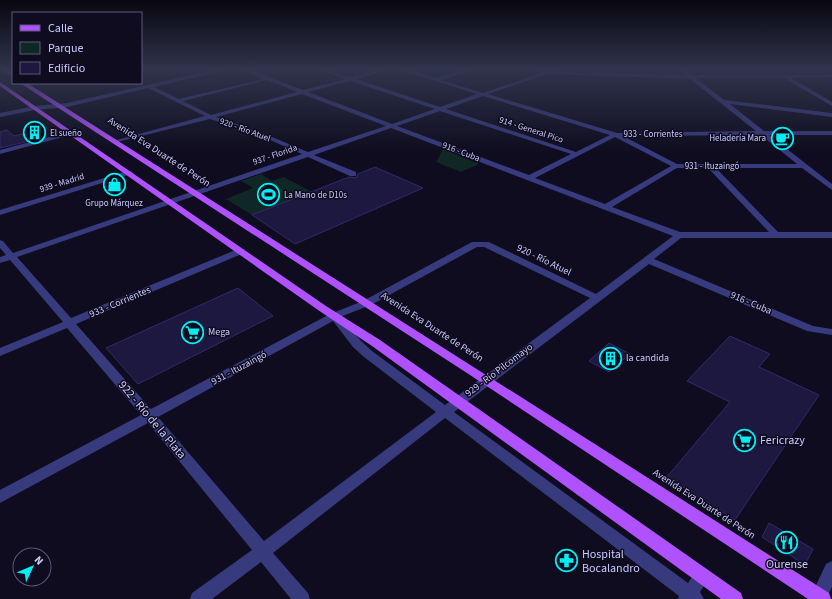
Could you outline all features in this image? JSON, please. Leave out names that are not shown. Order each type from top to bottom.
[{"type":"main road","points":[[17,97],[130,173],[334,316],[376,343],[735,599]]},
{"type":"main road","name":"Avenida Eva Duarte de Perón","points":[[45,97],[364,304],[400,331],[423,339],[821,598]]},
{"type":"street","points":[[0,115],[35,108],[59,106],[102,97]]},
{"type":"street","name":"920 - Río Atuel","points":[[170,97],[210,117],[259,134],[353,174]]},
{"type":"street","points":[[178,101],[194,97]]},
{"type":"street","points":[[115,142],[285,97]]},
{"type":"street","name":"916 - Cuba","points":[[316,97],[679,235]]},
{"type":"street","name":"914 - General Pico","points":[[403,97],[576,154]]},
{"type":"street","name":"937 - Florida","points":[[6,258],[478,97]]},
{"type":"street","points":[[491,97],[620,134],[676,166]]},
{"type":"street","points":[[716,97],[830,185]]},
{"type":"street","points":[[829,100],[832,104]]},
{"type":"street","points":[[723,102],[832,115]]},
{"type":"street","points":[[0,152],[72,133]]},
{"type":"street","name":"933 - Corrientes","points":[[529,178],[620,134],[832,133]]},
{"type":"street","name":"931 - Ituzaingó","points":[[606,207],[676,166],[805,166]]},
{"type":"street","points":[[710,166],[776,235]]},
{"type":"street","name":"939 - Madrid","points":[[0,212],[130,173]]},
{"type":"street","points":[[679,235],[832,235]]},
{"type":"street","name":"929 - Río Pilcomayo","points":[[198,599],[458,401],[648,260],[679,235]]},
{"type":"street","name":"922 - Río de la Plata","points":[[0,243],[6,258],[69,324],[150,416],[302,599]]},
{"type":"street","name":"920 - Río Atuel","points":[[480,243],[486,244],[597,298]]},
{"type":"street","name":"931 - Ituzaingó","points":[[0,497],[334,316],[364,304],[471,245],[480,243]]},
{"type":"street","name":"933 - Corrientes","points":[[0,352],[241,251]]},
{"type":"street","name":"916 - Cuba","points":[[648,260],[811,329],[832,332]]},
{"type":"street","points":[[334,316],[357,344],[368,354],[691,597],[702,576]]},
{"type":"street","points":[[821,598],[832,569]]},
{"type":"green space","points":[[443,149],[479,164],[461,172],[436,162]]},
{"type":"green space","name":"La Mano de D10s","points":[[261,174],[272,181],[284,177],[312,192],[252,215],[226,199],[253,188],[241,181]]},
{"type":"building","name":"El sueño","points":[[7,130],[14,136],[22,134],[29,141],[0,148],[0,132]]},
{"type":"building","points":[[375,167],[423,188],[295,244],[252,215],[349,177],[356,178],[358,174]]},
{"type":"building","name":"Mega","points":[[238,288],[273,316],[138,384],[106,348]]},
{"type":"building","name":"Fericrazy","points":[[730,336],[770,354],[759,367],[819,395],[735,520],[667,477],[730,402],[687,381]]},
{"type":"building","name":"la candida","points":[[609,343],[630,354],[609,372],[589,361]]},
{"type":"building","name":"Ourense","points":[[769,523],[813,549],[805,565],[762,537]]},
{"type":"place","name":"El sueño","points":[[34,133]]},
{"type":"place","name":"Heladería Mara","points":[[782,138]]},
{"type":"place","name":"Grupo Márquez","points":[[114,184]]},
{"type":"place","name":"La Mano de D10s","points":[[269,195]]},
{"type":"place","name":"Mega","points":[[192,332]]},
{"type":"place","name":"la candida","points":[[610,358]]},
{"type":"place","name":"Fericrazy","points":[[744,440]]},
{"type":"place","name":"Ourense","points":[[787,543]]},
{"type":"place","name":"Hospital Bocalandro","points":[[567,561]]}]
